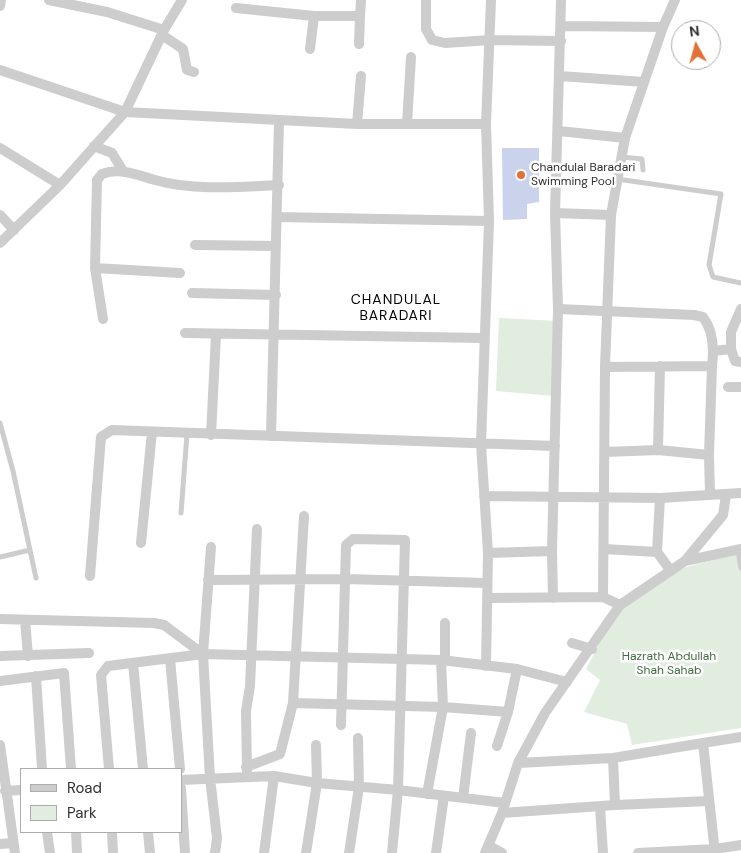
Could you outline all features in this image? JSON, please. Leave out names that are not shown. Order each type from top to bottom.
[{"type":"street","points":[[0,6],[1,0]]},
{"type":"street","points":[[49,0],[106,12],[163,32],[184,49],[187,70],[194,72]]},
{"type":"street","points":[[0,244],[60,185],[125,112],[163,32],[182,0]]},
{"type":"street","points":[[359,44],[361,0]]},
{"type":"street","points":[[426,0],[426,30],[432,40],[445,42],[490,40],[561,41]]},
{"type":"street","points":[[486,666],[488,553],[481,444],[489,222],[486,124],[491,0]]},
{"type":"street","points":[[553,598],[552,551],[558,309],[555,213],[559,131],[561,0]]},
{"type":"street","points":[[603,597],[605,367],[609,313],[611,215],[625,138],[662,27],[675,0]]},
{"type":"street","points":[[236,8],[314,16],[360,16]]},
{"type":"street","points":[[310,49],[314,16]]},
{"type":"street","points":[[561,26],[662,27]]},
{"type":"street","points":[[407,124],[411,57]]},
{"type":"street","points":[[0,70],[125,112],[357,124],[486,124]]},
{"type":"street","points":[[357,124],[361,76]]},
{"type":"street","points":[[560,76],[644,82]]},
{"type":"street","points":[[271,436],[279,185],[279,121]]},
{"type":"street","points":[[559,131],[625,138]]},
{"type":"street","points":[[94,146],[112,153],[123,171]]},
{"type":"street","points":[[0,148],[60,185]]},
{"type":"street","points":[[103,319],[96,268],[97,180],[106,172],[123,171],[175,186],[235,187],[279,185]]},
{"type":"street","points":[[555,213],[611,215]]},
{"type":"street","points":[[0,215],[14,230]]},
{"type":"street","points":[[277,217],[489,222]]},
{"type":"street","points":[[195,245],[276,246]]},
{"type":"street","points":[[96,268],[180,273]]},
{"type":"street","points":[[192,293],[276,295]]},
{"type":"street","points":[[741,308],[731,349],[735,361],[741,362]]},
{"type":"street","points":[[558,309],[703,317],[708,322],[714,351],[709,455],[710,495]]},
{"type":"street","points":[[185,333],[216,335],[275,333],[484,338]]},
{"type":"street","points":[[212,435],[216,335]]},
{"type":"street","points":[[714,351],[731,349]]},
{"type":"street","points":[[658,450],[660,366]]},
{"type":"street","points":[[605,367],[712,366]]},
{"type":"street","points":[[728,387],[741,387]]},
{"type":"street","points":[[90,576],[101,437],[112,430],[555,446]]},
{"type":"street","points":[[141,543],[152,432]]},
{"type":"street","points":[[605,452],[658,450],[709,455]]},
{"type":"street","points":[[484,496],[660,498],[741,493]]},
{"type":"street","points":[[502,853],[487,849],[504,808],[518,763],[545,713],[592,648],[620,605],[686,561],[724,516],[726,495]]},
{"type":"street","points":[[660,498],[657,552],[671,571]]},
{"type":"street","points":[[246,772],[281,752],[293,703],[304,516]]},
{"type":"street","points":[[246,772],[246,711],[258,529]]},
{"type":"street","points":[[341,725],[346,545],[353,539],[405,540],[398,790],[392,853]]},
{"type":"street","points":[[211,547],[203,654],[210,778],[217,838],[215,853]]},
{"type":"street","points":[[604,549],[657,552]]},
{"type":"street","points":[[686,561],[739,549]]},
{"type":"street","points":[[488,553],[552,551]]},
{"type":"street","points":[[208,580],[346,579],[486,583]]},
{"type":"street","points":[[487,598],[603,597],[620,605]]},
{"type":"street","points":[[0,619],[154,623],[164,625],[203,654]]},
{"type":"street","points":[[25,620],[28,656]]},
{"type":"street","points":[[427,794],[443,707],[445,623]]},
{"type":"street","points":[[572,643],[592,648]]},
{"type":"street","points":[[0,656],[89,653]]},
{"type":"street","points":[[109,768],[101,675],[108,666],[203,654],[401,658],[443,660],[517,669],[567,682]]},
{"type":"street","points":[[170,659],[180,768]]},
{"type":"street","points":[[133,663],[143,768]]},
{"type":"street","points":[[497,746],[508,712],[517,669]]},
{"type":"street","points":[[0,682],[64,673],[71,768]]},
{"type":"street","points":[[36,676],[42,768]]},
{"type":"street","points":[[293,703],[443,707],[508,712]]},
{"type":"street","points":[[463,798],[471,733]]},
{"type":"street","points":[[349,853],[359,786],[358,738]]},
{"type":"street","points":[[518,763],[613,758],[741,738]]},
{"type":"street","points":[[703,743],[715,851]]},
{"type":"street","points":[[0,745],[14,848],[0,844]]},
{"type":"street","points":[[306,853],[317,784],[316,745]]},
{"type":"street","points":[[613,758],[616,805]]},
{"type":"street","points":[[182,780],[210,778],[246,772],[317,784],[359,786],[463,798],[504,808],[600,808],[616,805],[709,801]]},
{"type":"street","points":[[264,853],[274,776]]},
{"type":"street","points":[[5,791],[20,790]]},
{"type":"street","points":[[436,853],[444,796]]},
{"type":"street","points":[[182,804],[185,853]]},
{"type":"street","points":[[600,808],[603,853]]},
{"type":"street","points":[[48,833],[50,853]]},
{"type":"street","points":[[76,833],[77,853]]},
{"type":"street","points":[[112,833],[113,853]]},
{"type":"street","points":[[148,833],[150,853]]},
{"type":"street","points":[[638,853],[715,851],[741,845]]},
{"type":"lane","points":[[621,157],[642,160],[642,170]]},
{"type":"lane","points":[[617,179],[721,194],[709,265],[710,272],[713,277],[741,283]]},
{"type":"lane","points":[[0,423],[13,471],[36,578]]},
{"type":"lane","points":[[180,513],[187,434]]},
{"type":"lane","points":[[739,549],[741,568]]},
{"type":"lane","points":[[0,557],[30,550]]},
{"type":"green space","points":[[499,318],[558,321],[554,396],[496,391]]},
{"type":"green space","name":"Hazrath Abdullah Shah Sahab","points":[[741,552],[741,728],[632,745],[627,724],[584,712],[600,680],[586,669],[610,623],[622,606],[680,569]]},
{"type":"water","name":"Chandulal Baradari Swimming Pool","points":[[502,148],[539,148],[539,202],[527,204],[527,219],[503,220]]},
{"type":"place","name":"Chandulal Baradari Swimming Pool","points":[[521,175]]},
{"type":"district","name":"CHANDULAL BARADARI","points":[[396,308]]}]
